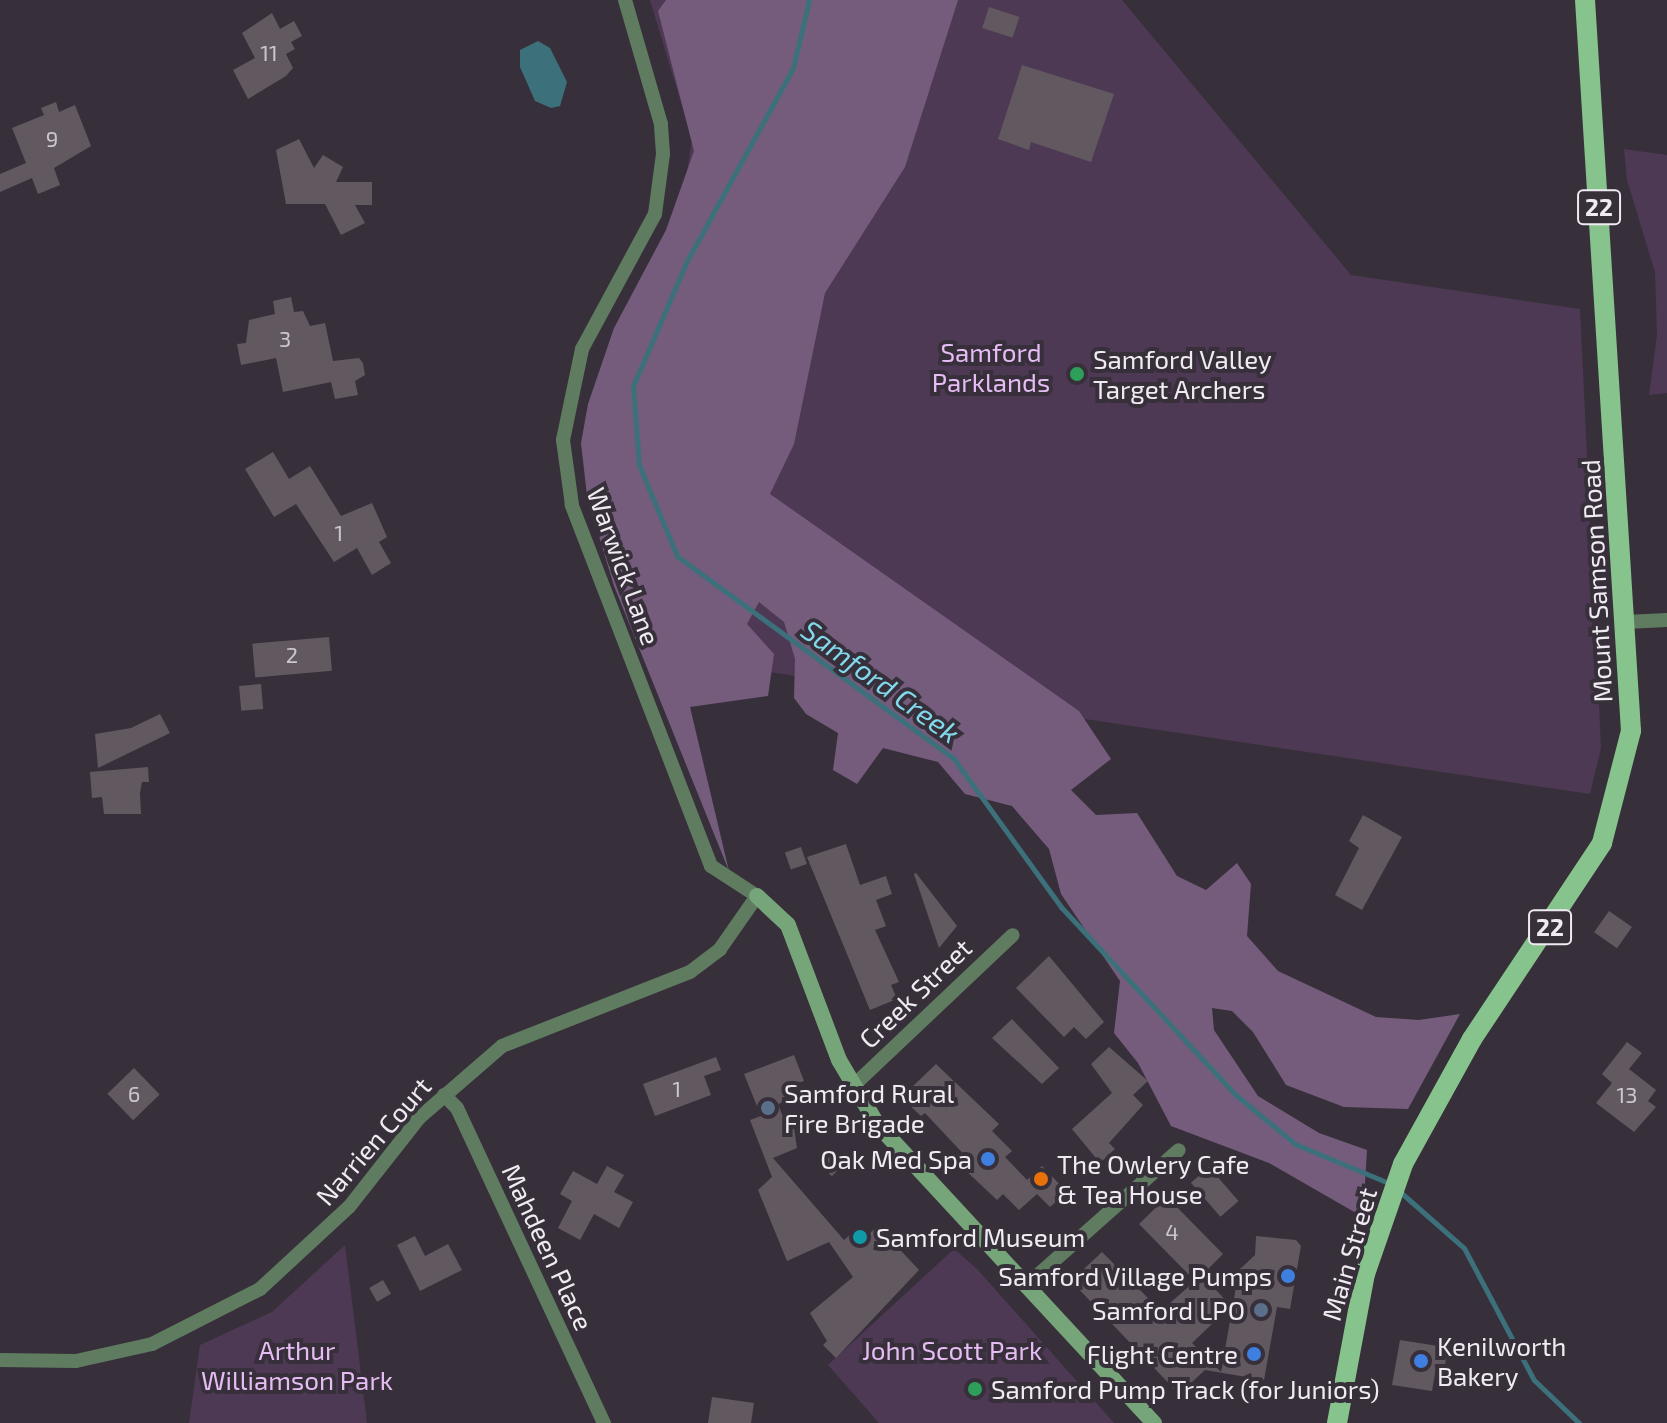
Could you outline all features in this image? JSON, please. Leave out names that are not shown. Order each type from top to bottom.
[{"type":"main road","name":"Mount Samson Road","points":[[1434,1107],[1602,843],[1631,731],[1585,0]]},
{"type":"main road","name":"Main Street","points":[[1337,1423],[1355,1320],[1381,1223],[1403,1164],[1434,1107]]},
{"type":"street","name":"Warwick Lane","points":[[625,0],[661,124],[663,154],[655,214],[635,260],[582,349],[563,440],[572,505],[711,866],[757,896]]},
{"type":"street","points":[[1626,622],[1667,620]]},
{"type":"street","points":[[757,896],[788,925],[852,1087],[877,1124],[1029,1283],[1154,1423]]},
{"type":"street","name":"Narrien Court","points":[[0,1360],[76,1361],[152,1344],[248,1296],[335,1222],[419,1118],[502,1046],[690,972],[720,949],[757,896]]},
{"type":"street","name":"Creek Street","points":[[852,1087],[1013,935]]},
{"type":"street","name":"Mahdeen Place","points":[[444,1095],[457,1108],[604,1423]]},
{"type":"street","points":[[1029,1283],[1179,1150]]},
{"type":"green space","name":"Samford Parklands","points":[[650,0],[1122,0],[1351,275],[1580,309],[1601,748],[1590,794],[674,658],[675,253],[692,139]]},
{"type":"green space","points":[[1624,149],[1667,155],[1667,393],[1649,395],[1657,335],[1655,272],[1627,180]]},
{"type":"green space","name":"Arthur Williamson Park","points":[[345,1245],[367,1423],[189,1423],[200,1345],[272,1312]]},
{"type":"green space","name":"John Scott Park","points":[[954,1249],[977,1269],[1114,1423],[879,1423],[828,1365]]},
{"type":"shaded area","points":[[666,0],[958,0],[905,167],[825,293],[794,444],[770,494],[1079,711],[1111,759],[1071,790],[1096,815],[1137,813],[1177,876],[1206,890],[1237,863],[1251,884],[1247,936],[1278,971],[1376,1017],[1419,1020],[1460,1014],[1408,1109],[1344,1107],[1286,1085],[1253,1032],[1232,1011],[1212,1008],[1214,1030],[1258,1096],[1319,1133],[1367,1150],[1363,1217],[1269,1163],[1171,1126],[1138,1063],[1114,1033],[1120,981],[1061,894],[1049,849],[1012,806],[965,794],[938,762],[883,748],[857,784],[833,770],[838,733],[806,714],[794,698],[795,659],[784,622],[759,602],[747,624],[774,654],[768,696],[690,707],[729,871],[614,586],[587,496],[581,443],[588,404],[614,328],[666,230],[694,151],[658,11]]},
{"type":"water","points":[[538,41],[550,48],[567,82],[560,106],[551,108],[535,101],[520,67],[520,50]]},
{"type":"building","points":[[989,7],[1019,17],[1013,38],[982,28]]},
{"type":"building","points":[[272,13],[280,29],[294,21],[302,36],[291,42],[295,49],[286,54],[293,68],[286,76],[248,99],[233,70],[255,58],[242,33]]},
{"type":"building","points":[[1022,65],[1114,94],[1091,162],[1031,142],[1029,150],[998,139]]},
{"type":"building","points":[[56,102],[59,112],[75,105],[91,146],[54,168],[60,185],[38,194],[32,178],[0,192],[0,174],[26,163],[12,128],[44,115],[41,108]]},
{"type":"building","points":[[299,139],[314,168],[323,155],[343,167],[336,182],[372,182],[372,205],[355,205],[365,223],[341,235],[325,204],[286,204],[276,150]]},
{"type":"building","points":[[291,297],[294,312],[303,311],[310,326],[325,323],[333,361],[359,358],[363,363],[365,375],[355,381],[358,395],[335,399],[331,382],[283,392],[276,358],[241,365],[237,344],[246,343],[249,320],[275,314],[273,301]]},
{"type":"building","points":[[273,452],[289,479],[310,466],[341,516],[372,503],[387,537],[379,542],[391,563],[372,575],[357,548],[334,562],[296,504],[274,517],[245,469]]},
{"type":"building","points":[[329,637],[332,671],[255,678],[252,644]]},
{"type":"building","points":[[261,684],[263,709],[241,711],[239,686]]},
{"type":"building","points":[[160,714],[170,733],[98,768],[95,734],[131,728]]},
{"type":"building","points":[[148,767],[149,782],[142,782],[140,793],[141,814],[104,814],[102,797],[92,798],[90,772]]},
{"type":"building","points":[[1363,815],[1402,837],[1362,910],[1335,895],[1359,848],[1349,841]]},
{"type":"building","points":[[846,844],[860,885],[886,876],[892,894],[876,900],[886,926],[875,930],[899,982],[891,985],[897,999],[870,1010],[807,857]]},
{"type":"building","points":[[801,847],[807,864],[791,870],[785,853]]},
{"type":"building","points":[[914,874],[957,926],[939,948]]},
{"type":"building","points":[[1609,911],[1632,927],[1617,948],[1594,932]]},
{"type":"building","points":[[1049,956],[1104,1022],[1086,1039],[1074,1027],[1064,1037],[1016,988]]},
{"type":"building","points":[[1012,1019],[1059,1068],[1042,1084],[992,1038]]},
{"type":"building","points":[[1627,1042],[1642,1053],[1629,1069],[1656,1090],[1648,1101],[1656,1107],[1634,1132],[1596,1103],[1612,1083],[1602,1074]]},
{"type":"building","points":[[1109,1047],[1148,1081],[1133,1095],[1143,1105],[1109,1143],[1115,1149],[1100,1163],[1072,1129],[1112,1093],[1091,1064]]},
{"type":"building","points":[[794,1055],[804,1081],[789,1087],[794,1098],[778,1104],[788,1130],[794,1128],[797,1148],[773,1158],[844,1240],[852,1233],[860,1242],[878,1226],[919,1270],[836,1358],[823,1345],[827,1341],[810,1313],[853,1277],[829,1242],[787,1261],[758,1190],[772,1177],[750,1120],[761,1116],[744,1074]]},
{"type":"building","points":[[716,1057],[721,1070],[704,1076],[711,1095],[655,1116],[643,1084]]},
{"type":"building","points":[[936,1064],[999,1124],[992,1131],[1012,1151],[1005,1157],[1027,1180],[1042,1166],[1067,1192],[1050,1207],[1037,1194],[1019,1210],[1003,1194],[997,1200],[963,1168],[970,1161],[925,1113],[921,1116],[908,1104],[919,1093],[912,1087]]},
{"type":"building","points":[[134,1068],[160,1095],[133,1120],[107,1094]]},
{"type":"building","points":[[829,1155],[841,1167],[832,1176],[820,1164]]},
{"type":"building","points":[[607,1166],[624,1175],[614,1192],[633,1202],[619,1228],[594,1214],[580,1240],[558,1228],[572,1201],[560,1194],[573,1171],[597,1184]]},
{"type":"building","points":[[1209,1167],[1239,1201],[1220,1217],[1191,1183]]},
{"type":"building","points":[[1167,1197],[1223,1254],[1202,1275],[1231,1306],[1192,1343],[1221,1372],[1239,1270],[1255,1255],[1256,1236],[1296,1240],[1301,1246],[1290,1309],[1277,1307],[1264,1380],[1205,1370],[1179,1394],[1071,1281],[1102,1252],[1161,1311],[1195,1281],[1139,1224]]},
{"type":"building","points":[[415,1236],[425,1256],[448,1244],[462,1270],[420,1291],[397,1245]]},
{"type":"building","points":[[383,1280],[391,1294],[377,1302],[369,1288]]},
{"type":"building","name":"Kenilworth Bakery","points":[[1400,1340],[1438,1346],[1437,1353],[1447,1354],[1444,1370],[1436,1368],[1432,1391],[1392,1385]]},
{"type":"building","points":[[712,1397],[754,1403],[751,1423],[708,1423]]},
{"type":"waterway","name":"Samford Creek","points":[[809,0],[793,68],[686,263],[633,386],[639,465],[677,556],[954,759],[1061,907],[1236,1095],[1295,1144],[1391,1184]]},
{"type":"waterway","name":"Samford Creek","points":[[1398,1190],[1464,1248],[1534,1380],[1579,1423]]},
{"type":"place","name":"Samford Valley Target Archers","points":[[1077,374]]},
{"type":"place","name":"Samford Rural Fire Brigade","points":[[768,1108]]},
{"type":"place","name":"Oak Med Spa","points":[[988,1159]]},
{"type":"place","name":"The Owlery Cafe & Tea House","points":[[1041,1179]]},
{"type":"place","name":"Samford Museum","points":[[860,1237]]},
{"type":"place","name":"Samford Village Pumps","points":[[1288,1276]]},
{"type":"place","name":"Samford LPO","points":[[1261,1310]]},
{"type":"place","name":"Flight Centre","points":[[1254,1354]]},
{"type":"place","name":"Kenilworth Bakery","points":[[1421,1361]]},
{"type":"place","name":"Samford Pump Track (for Juniors)","points":[[975,1389]]}]
